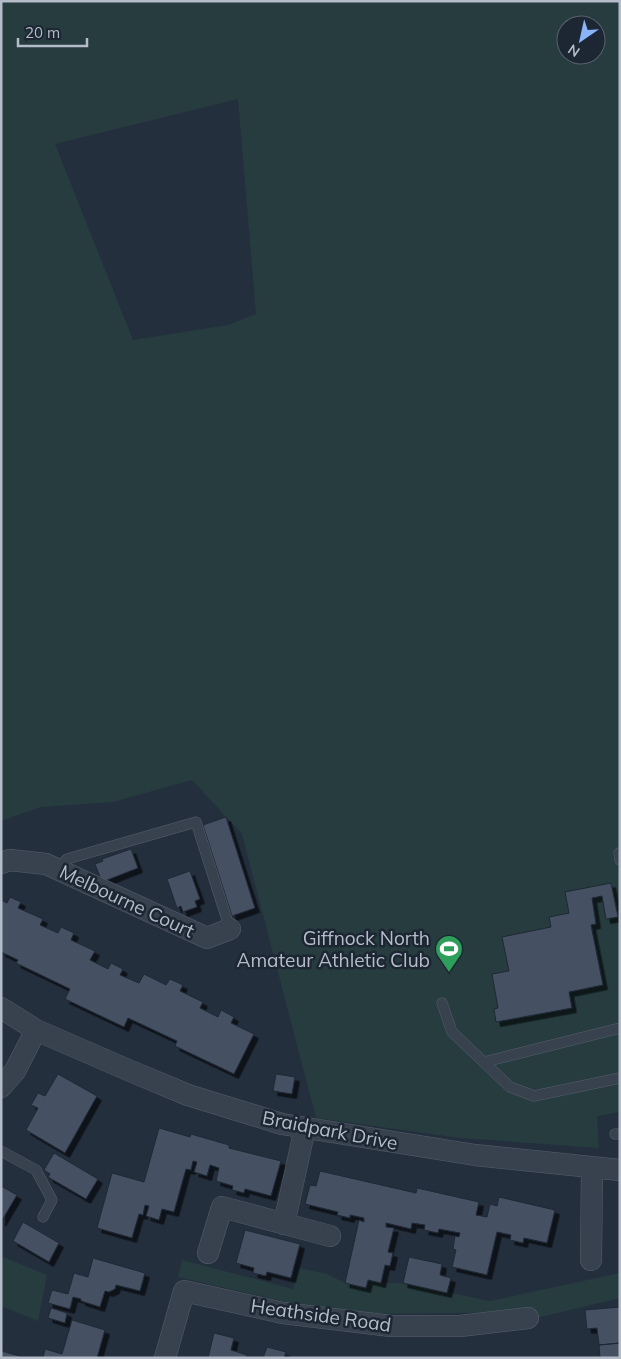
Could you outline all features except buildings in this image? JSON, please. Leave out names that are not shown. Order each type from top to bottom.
[{"type":"street","name":"Melbourne Court","points":[[1,862],[10,860],[46,864],[207,938],[230,929]]},
{"type":"street","name":"Braidpark Drive","points":[[1,1008],[36,1030],[188,1095],[282,1124],[475,1155],[620,1170]]},
{"type":"street","points":[[1,1087],[15,1071],[36,1030]]},
{"type":"street","points":[[284,1224],[305,1128]]},
{"type":"street","points":[[591,1260],[592,1167]]},
{"type":"street","points":[[208,1253],[222,1207],[330,1236]]},
{"type":"street","name":"Heathside Road","points":[[165,1358],[184,1290],[283,1313],[391,1326],[460,1326],[528,1318]]},
{"type":"lane","name":"Melbourne Court","points":[[58,869],[68,859],[196,822],[230,929]]},
{"type":"lane","points":[[442,1003],[452,1032],[510,1087],[534,1096],[620,1078]]},
{"type":"lane","points":[[484,1062],[620,1028]]},
{"type":"lane","points":[[1,1151],[36,1170],[52,1200],[43,1217]]},
{"type":"green space","points":[[1,1],[620,1],[620,1112],[597,1116],[599,1148],[460,1138],[316,1118],[242,834],[192,780],[113,802],[41,807],[1,821]],"holes":[[[238,99],[256,314],[228,325],[133,340],[55,144]]]},
{"type":"green space","points":[[1,1256],[47,1275],[38,1321],[1,1306]]},
{"type":"green space","points":[[182,1260],[293,1289],[299,1268],[327,1274],[345,1283],[366,1288],[368,1280],[381,1283],[403,1283],[490,1301],[620,1273],[620,1298],[537,1318],[535,1312],[380,1314],[291,1303],[178,1277]]},
{"type":"place","name":"Giffnock North Amateur Athletic Club","points":[[449,973]]}]
